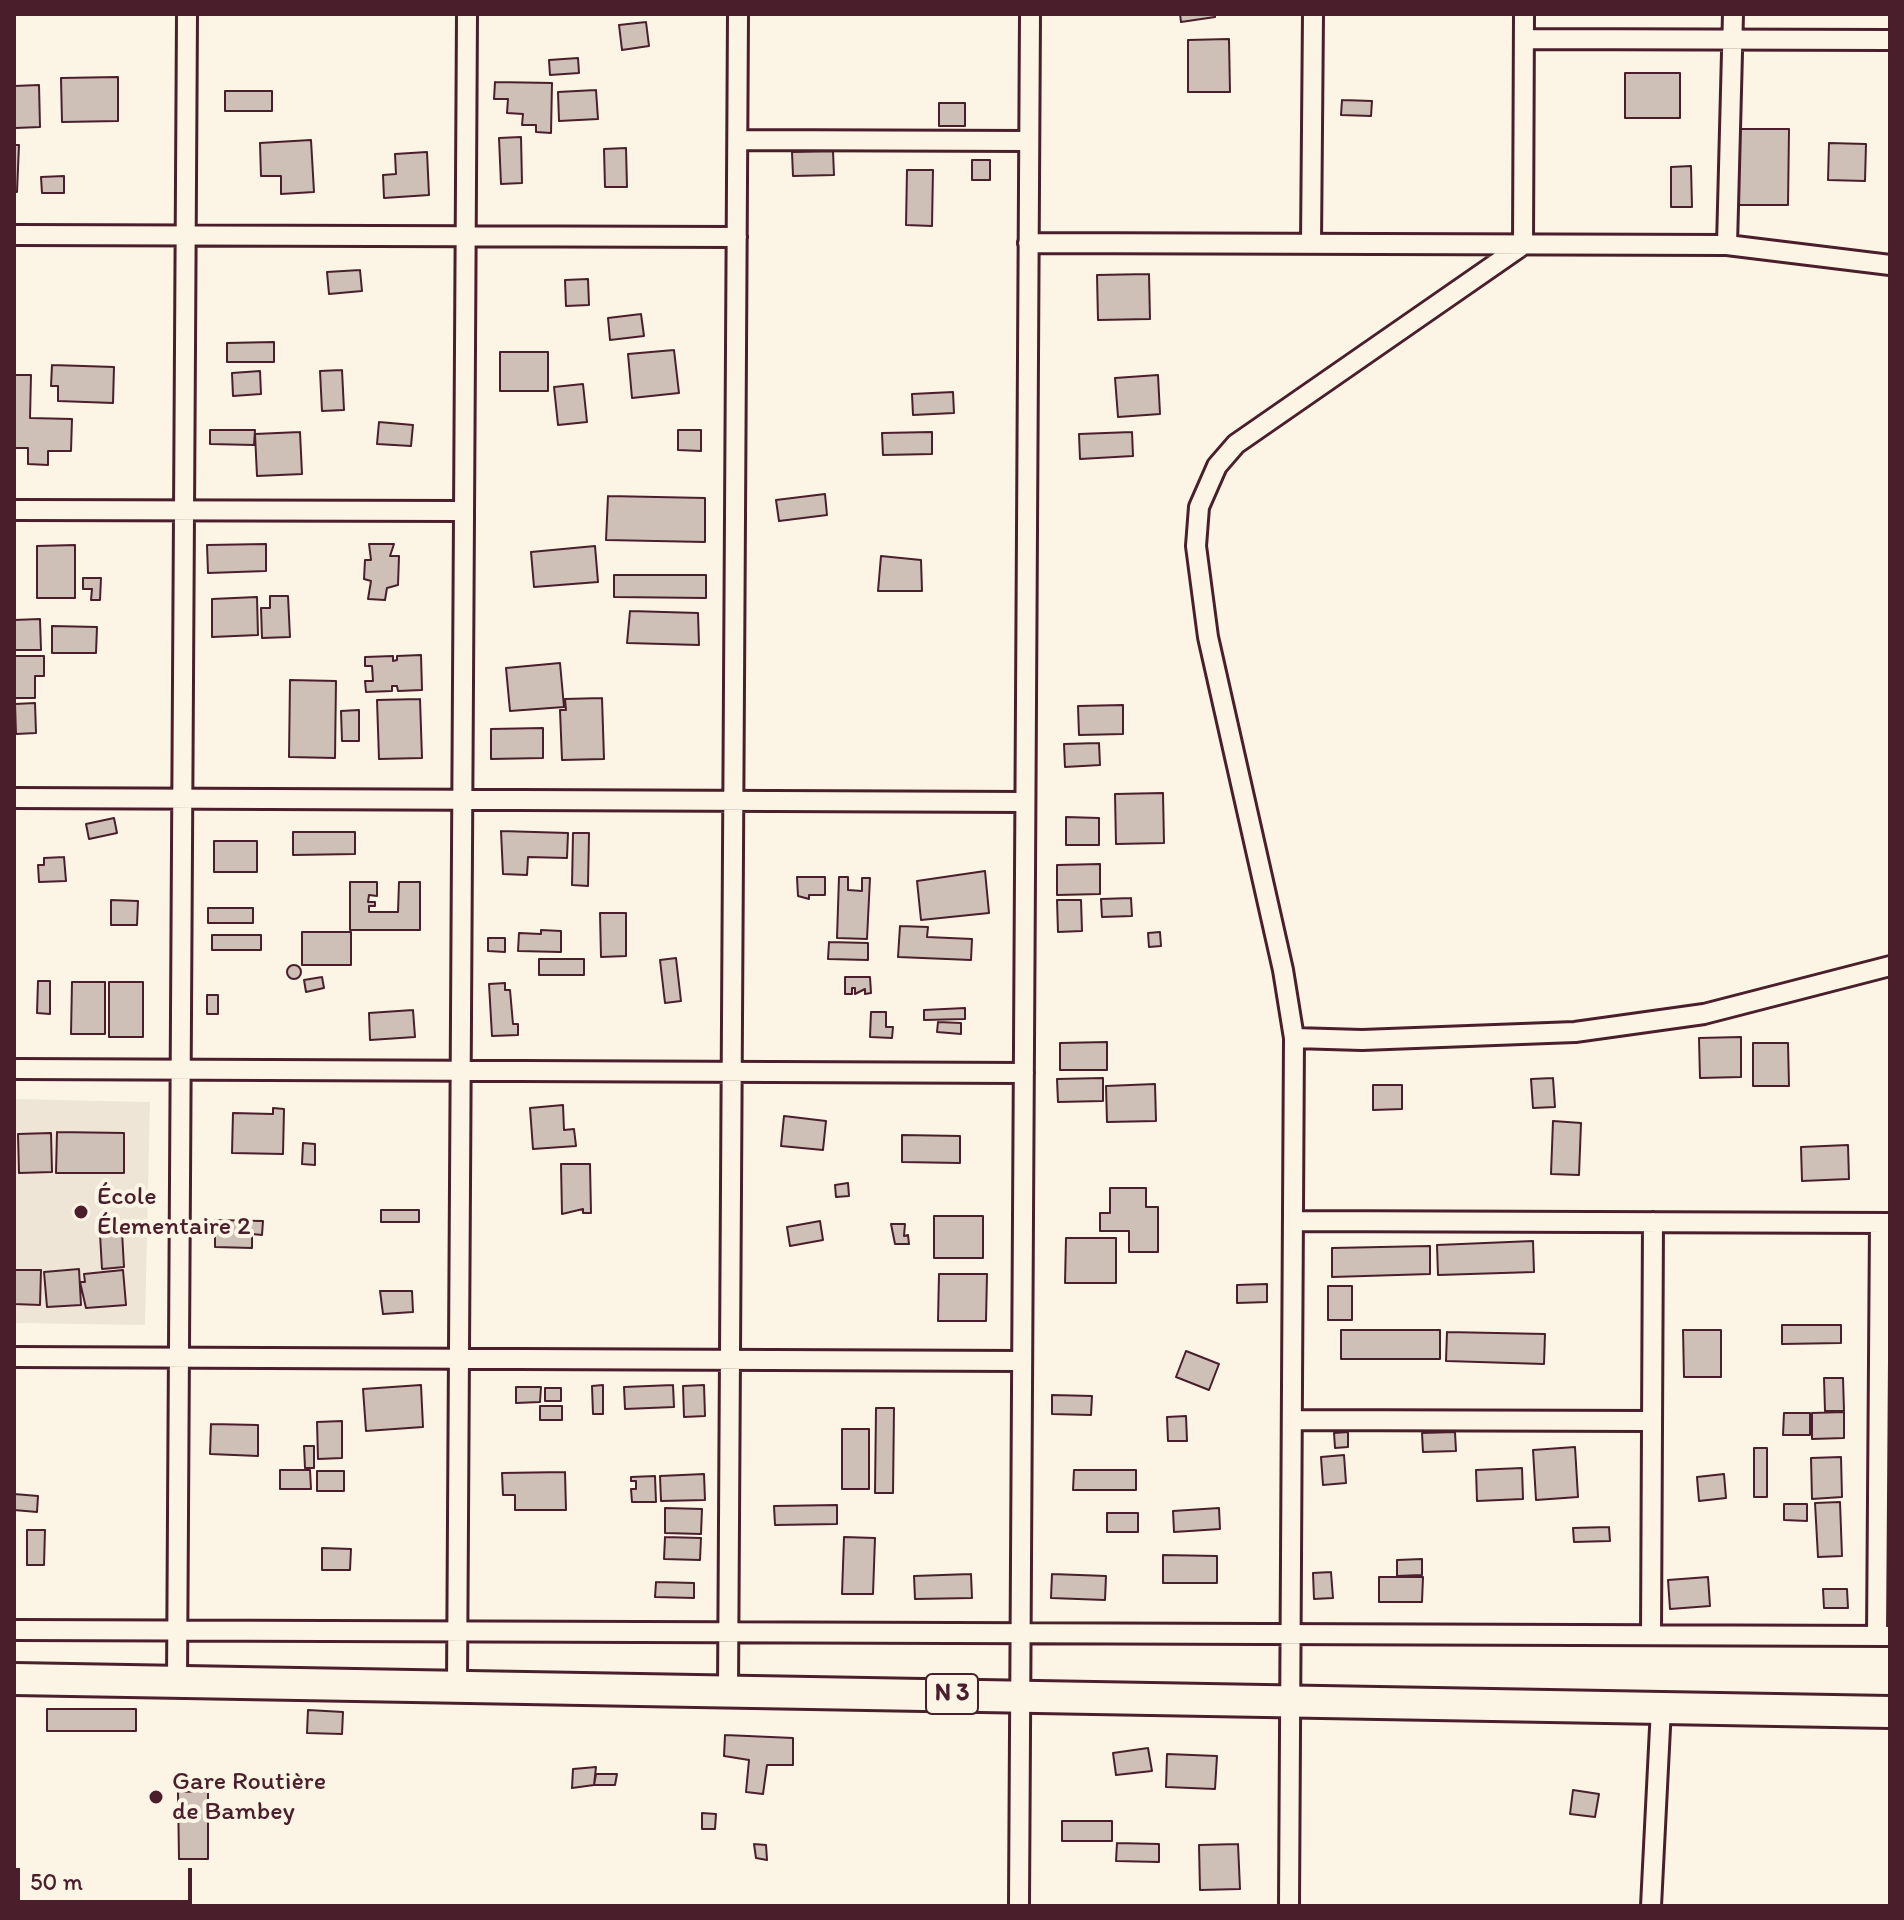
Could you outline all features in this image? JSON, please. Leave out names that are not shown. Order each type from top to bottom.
[{"type":"main road","name":"N 3","points":[[14,1679],[1890,1712]]},
{"type":"street","points":[[177,1681],[187,14]]},
{"type":"street","points":[[457,1685],[467,14]]},
{"type":"street","points":[[728,1690],[738,14]]},
{"type":"street","points":[[1019,1906],[1030,14]]},
{"type":"street","points":[[1311,243],[1313,14]]},
{"type":"street","points":[[1523,245],[1524,14]]},
{"type":"street","points":[[1727,245],[1733,14]]},
{"type":"street","points":[[1524,39],[1890,40]]},
{"type":"street","points":[[738,140],[1029,141]]},
{"type":"street","points":[[14,235],[737,237]]},
{"type":"street","points":[[1028,243],[1727,245],[1890,265]]},
{"type":"street","points":[[1289,1906],[1294,1038],[1283,970],[1208,637],[1196,546],[1199,507],[1217,466],[1236,444],[1523,245]]},
{"type":"street","points":[[14,510],[464,511]]},
{"type":"street","points":[[14,798],[1025,802]]},
{"type":"street","points":[[1294,1038],[1362,1040],[1575,1032],[1704,1014],[1890,966]]},
{"type":"street","points":[[14,1069],[1024,1073]]},
{"type":"street","points":[[14,1630],[1884,1636],[1885,1223],[1293,1221]]},
{"type":"street","points":[[1651,1635],[1653,1222]]},
{"type":"street","points":[[14,1357],[1022,1361]]},
{"type":"street","points":[[1292,1420],[1652,1421]]},
{"type":"street","points":[[1651,1906],[1661,1708]]},
{"type":"shaded area","name":"École Élementaire 2","points":[[14,1099],[150,1102],[145,1325],[14,1323]]},
{"type":"building","points":[[1180,14],[1215,14],[1215,17],[1181,22]]},
{"type":"building","points":[[646,22],[649,46],[622,50],[619,25]]},
{"type":"building","points":[[1229,39],[1230,92],[1188,92],[1188,40]]},
{"type":"building","points":[[578,58],[579,73],[550,75],[549,60]]},
{"type":"building","points":[[1625,73],[1680,73],[1680,118],[1625,118]]},
{"type":"building","points":[[118,77],[118,121],[62,122],[61,78]]},
{"type":"building","points":[[495,82],[552,83],[551,133],[536,132],[536,125],[522,125],[523,114],[507,113],[508,99],[494,99]]},
{"type":"building","points":[[39,85],[40,127],[15,128],[14,86]]},
{"type":"building","points":[[596,90],[598,119],[559,121],[558,92]]},
{"type":"building","points":[[225,91],[272,91],[272,111],[225,111]]},
{"type":"building","points":[[1342,100],[1372,101],[1371,116],[1341,115]]},
{"type":"building","points":[[939,103],[965,103],[965,126],[939,126]]},
{"type":"building","points":[[1729,129],[1789,129],[1788,205],[1729,205]]},
{"type":"building","points":[[521,137],[522,183],[501,184],[499,138]]},
{"type":"building","points":[[311,140],[314,192],[281,194],[281,176],[261,176],[260,143]]},
{"type":"building","points":[[1829,143],[1866,144],[1865,181],[1828,180]]},
{"type":"building","points":[[14,145],[19,145],[17,192],[14,192]]},
{"type":"building","points":[[626,148],[627,187],[605,187],[604,149]]},
{"type":"building","points":[[833,151],[834,175],[793,176],[792,152]]},
{"type":"building","points":[[427,152],[429,195],[384,198],[383,175],[396,174],[395,154]]},
{"type":"building","points":[[972,160],[990,160],[990,180],[972,180]]},
{"type":"building","points":[[1691,166],[1692,207],[1671,207],[1671,167]]},
{"type":"building","points":[[907,170],[933,170],[932,226],[906,225]]},
{"type":"building","points":[[64,176],[64,193],[42,193],[41,177]]},
{"type":"building","points":[[360,270],[362,291],[329,294],[327,272]]},
{"type":"building","points":[[1149,274],[1150,319],[1098,320],[1097,275]]},
{"type":"building","points":[[588,279],[589,305],[566,306],[565,280]]},
{"type":"building","points":[[641,314],[644,336],[610,340],[608,318]]},
{"type":"building","points":[[274,342],[274,362],[227,362],[227,343]]},
{"type":"building","points":[[674,350],[679,393],[632,398],[628,354]]},
{"type":"building","points":[[500,352],[548,352],[548,391],[500,391]]},
{"type":"building","points":[[52,365],[114,367],[113,403],[58,401],[58,386],[51,386]]},
{"type":"building","points":[[342,370],[344,410],[322,411],[320,371]]},
{"type":"building","points":[[260,371],[261,394],[233,396],[232,373]]},
{"type":"building","points":[[14,375],[31,375],[30,418],[72,419],[71,451],[48,451],[48,465],[28,464],[28,448],[14,448]]},
{"type":"building","points":[[1158,375],[1160,414],[1118,417],[1115,378]]},
{"type":"building","points":[[583,384],[587,422],[558,425],[554,387]]},
{"type":"building","points":[[953,392],[954,413],[913,415],[912,394]]},
{"type":"building","points":[[379,422],[413,425],[411,446],[377,444]]},
{"type":"building","points":[[210,430],[255,430],[254,445],[210,444]]},
{"type":"building","points":[[678,430],[701,430],[701,451],[678,450]]},
{"type":"building","points":[[300,432],[302,474],[257,476],[255,434]]},
{"type":"building","points":[[932,432],[932,454],[883,455],[882,433]]},
{"type":"building","points":[[1132,432],[1133,456],[1080,459],[1079,434]]},
{"type":"building","points":[[825,494],[827,515],[779,521],[776,500]]},
{"type":"building","points":[[608,496],[705,498],[705,542],[606,540]]},
{"type":"building","points":[[266,544],[266,571],[208,573],[207,545]]},
{"type":"building","points":[[369,544],[394,544],[390,556],[399,556],[398,585],[387,588],[385,600],[368,599],[371,581],[364,579],[365,560],[371,560]]},
{"type":"building","points":[[75,545],[75,598],[37,598],[37,546]]},
{"type":"building","points":[[595,546],[598,582],[534,587],[531,552]]},
{"type":"building","points":[[881,556],[921,560],[922,591],[878,591]]},
{"type":"building","points":[[614,575],[706,575],[706,598],[614,597]]},
{"type":"building","points":[[83,578],[101,578],[100,600],[91,600],[92,589],[83,589]]},
{"type":"building","points":[[270,596],[288,596],[290,637],[262,638],[261,608],[270,608]]},
{"type":"building","points":[[257,597],[258,635],[212,637],[212,599]]},
{"type":"building","points":[[630,611],[698,613],[699,645],[627,643]]},
{"type":"building","points":[[40,619],[41,650],[14,650],[14,620]]},
{"type":"building","points":[[52,626],[97,627],[96,653],[52,653]]},
{"type":"building","points":[[421,655],[422,690],[398,691],[397,686],[392,686],[392,691],[366,692],[365,681],[373,681],[372,666],[365,666],[365,657],[393,656],[393,661],[397,660],[397,656]]},
{"type":"building","points":[[14,656],[44,656],[44,676],[35,676],[35,698],[14,698]]},
{"type":"building","points":[[560,663],[564,707],[510,711],[506,668]]},
{"type":"building","points":[[290,680],[336,681],[335,758],[289,757]]},
{"type":"building","points":[[602,698],[604,759],[562,760],[560,710],[566,710],[565,699]]},
{"type":"building","points":[[420,699],[422,758],[379,759],[377,700]]},
{"type":"building","points":[[35,703],[36,733],[16,734],[15,704]]},
{"type":"building","points":[[1123,705],[1123,734],[1079,735],[1078,706]]},
{"type":"building","points":[[359,710],[359,741],[342,741],[341,711]]},
{"type":"building","points":[[543,728],[543,758],[491,759],[491,729]]},
{"type":"building","points":[[1099,743],[1100,765],[1065,767],[1064,744]]},
{"type":"building","points":[[1163,793],[1164,843],[1116,844],[1115,794]]},
{"type":"building","points":[[1066,817],[1099,818],[1099,845],[1066,845]]},
{"type":"building","points":[[114,818],[117,833],[89,839],[86,824]]},
{"type":"building","points":[[501,831],[568,833],[567,858],[528,857],[527,875],[503,874]]},
{"type":"building","points":[[293,832],[355,832],[355,854],[293,855]]},
{"type":"building","points":[[573,833],[589,833],[588,886],[572,885]]},
{"type":"building","points":[[214,841],[257,841],[257,872],[214,872]]},
{"type":"building","points":[[64,857],[66,881],[39,882],[38,865],[44,865],[44,858]]},
{"type":"building","points":[[1100,864],[1100,894],[1057,895],[1057,865]]},
{"type":"building","points":[[985,871],[989,913],[921,920],[917,881]]},
{"type":"building","points":[[797,877],[825,877],[825,895],[809,895],[809,899],[798,896]]},
{"type":"building","points":[[839,877],[848,877],[848,890],[862,891],[862,878],[870,878],[867,939],[837,938]]},
{"type":"building","points":[[350,882],[377,882],[377,896],[369,895],[368,902],[375,902],[375,906],[369,906],[369,912],[398,912],[399,882],[420,882],[420,930],[350,930]]},
{"type":"building","points":[[1131,898],[1132,916],[1102,917],[1101,899]]},
{"type":"building","points":[[111,900],[138,901],[137,925],[111,925]]},
{"type":"building","points":[[1057,900],[1081,900],[1082,931],[1058,932]]},
{"type":"building","points":[[208,908],[253,908],[253,923],[208,923]]},
{"type":"building","points":[[600,913],[626,913],[626,956],[601,957]]},
{"type":"building","points":[[900,926],[928,927],[927,937],[972,939],[971,960],[898,957]]},
{"type":"building","points":[[541,930],[561,931],[561,952],[518,951],[519,933],[541,934]]},
{"type":"building","points":[[302,932],[351,932],[351,965],[302,965]]},
{"type":"building","points":[[1160,932],[1161,946],[1149,947],[1148,933]]},
{"type":"building","points":[[212,935],[261,935],[261,950],[212,950]]},
{"type":"building","points":[[488,938],[505,938],[505,952],[488,951]]},
{"type":"building","points":[[829,942],[868,943],[868,960],[828,959]]},
{"type":"building","points":[[676,958],[681,1001],[665,1003],[660,960]]},
{"type":"building","points":[[539,959],[584,959],[584,975],[539,975]]},
{"type":"building","points":[[294,965],[301,972],[294,979],[287,972]]},
{"type":"building","points":[[322,977],[324,988],[306,992],[304,980]]},
{"type":"building","points":[[845,977],[870,977],[871,993],[865,994],[865,989],[855,994],[855,988],[852,988],[852,994],[845,994]]},
{"type":"building","points":[[38,981],[50,981],[50,1014],[37,1013]]},
{"type":"building","points":[[72,982],[105,982],[105,1034],[71,1034]]},
{"type":"building","points":[[109,982],[143,982],[143,1037],[109,1037]]},
{"type":"building","points":[[505,983],[505,990],[510,990],[513,1024],[518,1024],[518,1035],[492,1036],[489,984]]},
{"type":"building","points":[[207,995],[218,995],[218,1014],[207,1014]]},
{"type":"building","points":[[965,1008],[965,1019],[924,1020],[924,1010]]},
{"type":"building","points":[[413,1010],[415,1037],[370,1040],[369,1013]]},
{"type":"building","points":[[871,1012],[886,1012],[886,1027],[893,1027],[892,1038],[870,1037]]},
{"type":"building","points":[[938,1022],[961,1023],[961,1034],[937,1032]]},
{"type":"building","points":[[1741,1037],[1741,1077],[1700,1078],[1699,1038]]},
{"type":"building","points":[[1107,1042],[1107,1070],[1060,1070],[1060,1043]]},
{"type":"building","points":[[1753,1043],[1788,1043],[1789,1086],[1753,1086]]},
{"type":"building","points":[[1103,1078],[1103,1101],[1058,1102],[1057,1079]]},
{"type":"building","points":[[1553,1078],[1555,1107],[1533,1108],[1531,1079]]},
{"type":"building","points":[[1155,1084],[1156,1121],[1107,1122],[1106,1086]]},
{"type":"building","points":[[1373,1085],[1402,1085],[1402,1109],[1373,1110]]},
{"type":"building","points":[[563,1105],[564,1130],[574,1129],[576,1146],[533,1149],[530,1108]]},
{"type":"building","points":[[273,1108],[284,1109],[283,1154],[232,1153],[233,1113],[273,1114]]},
{"type":"building","points":[[784,1116],[826,1121],[823,1150],[781,1146]]},
{"type":"building","points":[[1553,1121],[1581,1123],[1579,1175],[1551,1174]]},
{"type":"building","points":[[57,1132],[124,1133],[124,1173],[56,1173]]},
{"type":"building","points":[[51,1133],[52,1172],[19,1173],[18,1134]]},
{"type":"building","points":[[902,1135],[960,1136],[960,1163],[902,1162]]},
{"type":"building","points":[[303,1143],[315,1144],[315,1165],[302,1164]]},
{"type":"building","points":[[1848,1145],[1849,1179],[1802,1181],[1801,1147]]},
{"type":"building","points":[[561,1164],[590,1164],[591,1213],[583,1213],[583,1209],[562,1214]]},
{"type":"building","points":[[848,1183],[849,1196],[836,1197],[835,1185]]},
{"type":"building","points":[[1110,1188],[1146,1188],[1146,1207],[1158,1207],[1158,1252],[1129,1252],[1129,1231],[1100,1231],[1100,1213],[1110,1213]]},
{"type":"building","points":[[381,1210],[419,1210],[419,1222],[381,1222]]},
{"type":"building","points":[[934,1216],[983,1216],[983,1258],[934,1258]]},
{"type":"building","points":[[215,1220],[263,1221],[262,1235],[252,1234],[252,1248],[215,1247]]},
{"type":"building","points":[[820,1221],[823,1240],[790,1246],[787,1227]]},
{"type":"building","points":[[891,1224],[905,1224],[904,1236],[908,1235],[909,1244],[895,1244]]},
{"type":"building","points":[[122,1232],[124,1267],[102,1269],[100,1234]]},
{"type":"building","points":[[1066,1238],[1116,1238],[1116,1283],[1065,1283]]},
{"type":"building","points":[[1533,1241],[1534,1272],[1438,1275],[1437,1245]]},
{"type":"building","points":[[1430,1246],[1430,1274],[1332,1277],[1332,1248]]},
{"type":"building","points":[[79,1269],[81,1305],[47,1307],[44,1272]]},
{"type":"building","points":[[14,1270],[41,1270],[40,1305],[14,1304]]},
{"type":"building","points":[[123,1270],[126,1305],[86,1308],[80,1282],[85,1282],[84,1274]]},
{"type":"building","points":[[939,1274],[987,1274],[986,1321],[938,1321]]},
{"type":"building","points":[[1267,1284],[1267,1302],[1237,1303],[1237,1285]]},
{"type":"building","points":[[1328,1286],[1352,1286],[1352,1320],[1328,1320]]},
{"type":"building","points":[[380,1291],[412,1291],[413,1312],[383,1314]]},
{"type":"building","points":[[1782,1325],[1841,1325],[1841,1343],[1782,1344]]},
{"type":"building","points":[[1341,1330],[1440,1330],[1440,1359],[1341,1359]]},
{"type":"building","points":[[1683,1330],[1721,1330],[1721,1377],[1684,1377]]},
{"type":"building","points":[[1447,1332],[1545,1334],[1544,1364],[1446,1361]]},
{"type":"building","points":[[1186,1351],[1219,1364],[1209,1390],[1176,1377]]},
{"type":"building","points":[[1824,1378],[1843,1378],[1844,1411],[1825,1411]]},
{"type":"building","points":[[421,1385],[423,1427],[366,1431],[363,1389]]},
{"type":"building","points":[[603,1385],[603,1414],[593,1414],[592,1386]]},
{"type":"building","points":[[673,1385],[674,1407],[625,1409],[624,1387]]},
{"type":"building","points":[[704,1385],[705,1416],[684,1417],[683,1386]]},
{"type":"building","points":[[516,1387],[541,1387],[540,1402],[516,1403]]},
{"type":"building","points":[[545,1388],[561,1388],[561,1401],[545,1401]]},
{"type":"building","points":[[1052,1395],[1092,1396],[1091,1415],[1052,1414]]},
{"type":"building","points":[[540,1406],[562,1406],[562,1420],[540,1420]]},
{"type":"building","points":[[876,1408],[894,1408],[893,1493],[875,1493]]},
{"type":"building","points":[[1844,1412],[1844,1438],[1812,1439],[1812,1413]]},
{"type":"building","points":[[1784,1413],[1810,1413],[1810,1435],[1783,1435]]},
{"type":"building","points":[[1186,1416],[1187,1441],[1168,1441],[1167,1417]]},
{"type":"building","points":[[342,1421],[342,1458],[318,1459],[317,1422]]},
{"type":"building","points":[[211,1424],[258,1425],[258,1456],[210,1454]]},
{"type":"building","points":[[842,1429],[869,1429],[869,1489],[842,1489]]},
{"type":"building","points":[[1348,1432],[1348,1447],[1335,1448],[1334,1433]]},
{"type":"building","points":[[1455,1432],[1456,1451],[1423,1452],[1422,1433]]},
{"type":"building","points":[[304,1446],[314,1446],[314,1468],[305,1468]]},
{"type":"building","points":[[1575,1447],[1578,1497],[1536,1500],[1533,1450]]},
{"type":"building","points":[[1754,1448],[1767,1448],[1767,1497],[1754,1497]]},
{"type":"building","points":[[1344,1455],[1346,1483],[1323,1485],[1321,1457]]},
{"type":"building","points":[[1841,1457],[1842,1497],[1812,1499],[1811,1458]]},
{"type":"building","points":[[1522,1468],[1523,1499],[1477,1501],[1476,1470]]},
{"type":"building","points":[[280,1470],[310,1470],[311,1489],[280,1489]]},
{"type":"building","points":[[1074,1470],[1136,1470],[1136,1490],[1073,1490]]},
{"type":"building","points":[[317,1471],[344,1471],[344,1491],[317,1491]]},
{"type":"building","points":[[565,1472],[566,1510],[515,1510],[515,1495],[503,1495],[502,1473]]},
{"type":"building","points":[[704,1474],[705,1500],[661,1501],[660,1476]]},
{"type":"building","points":[[1724,1474],[1726,1498],[1699,1501],[1697,1477]]},
{"type":"building","points":[[655,1476],[656,1502],[632,1502],[631,1489],[636,1489],[636,1481],[631,1481],[631,1477]]},
{"type":"building","points":[[14,1494],[38,1496],[37,1512],[14,1510]]},
{"type":"building","points":[[1840,1502],[1842,1556],[1818,1557],[1815,1503]]},
{"type":"building","points":[[1784,1504],[1807,1504],[1807,1521],[1784,1520]]},
{"type":"building","points":[[837,1505],[837,1524],[775,1525],[774,1506]]},
{"type":"building","points":[[665,1508],[702,1509],[701,1534],[665,1533]]},
{"type":"building","points":[[1219,1508],[1220,1529],[1174,1532],[1173,1511]]},
{"type":"building","points":[[1107,1513],[1138,1513],[1138,1532],[1107,1532]]},
{"type":"building","points":[[1609,1527],[1610,1541],[1574,1542],[1573,1528]]},
{"type":"building","points":[[27,1530],[45,1530],[44,1565],[27,1565]]},
{"type":"building","points":[[665,1537],[701,1538],[700,1560],[664,1559]]},
{"type":"building","points":[[844,1537],[875,1538],[873,1594],[842,1594]]},
{"type":"building","points":[[322,1548],[351,1549],[350,1570],[322,1570]]},
{"type":"building","points":[[1163,1555],[1217,1556],[1217,1583],[1163,1583]]},
{"type":"building","points":[[1422,1559],[1422,1575],[1397,1576],[1397,1560]]},
{"type":"building","points":[[1331,1572],[1333,1598],[1314,1599],[1313,1573]]},
{"type":"building","points":[[971,1574],[972,1598],[915,1599],[914,1576]]},
{"type":"building","points":[[1052,1574],[1106,1576],[1105,1600],[1051,1598]]},
{"type":"building","points":[[1379,1577],[1423,1577],[1422,1602],[1379,1602]]},
{"type":"building","points":[[1708,1577],[1710,1606],[1670,1609],[1668,1580]]},
{"type":"building","points":[[656,1582],[694,1583],[694,1598],[655,1597]]},
{"type":"building","points":[[1823,1589],[1847,1589],[1848,1608],[1824,1608]]},
{"type":"building","points":[[47,1709],[136,1709],[136,1731],[47,1731]]},
{"type":"building","points":[[308,1710],[343,1712],[342,1734],[307,1733]]},
{"type":"building","points":[[725,1735],[793,1738],[793,1765],[767,1765],[763,1794],[746,1792],[749,1760],[724,1756]]},
{"type":"building","points":[[1148,1748],[1152,1771],[1116,1775],[1113,1753]]},
{"type":"building","points":[[1167,1754],[1217,1756],[1215,1789],[1166,1787]]},
{"type":"building","points":[[596,1767],[594,1785],[572,1788],[573,1769]]},
{"type":"building","points":[[596,1774],[617,1774],[615,1785],[594,1785]]},
{"type":"building","points":[[1573,1790],[1599,1794],[1595,1817],[1570,1814]]},
{"type":"building","points":[[208,1791],[208,1859],[179,1859],[178,1792]]},
{"type":"building","points":[[702,1813],[716,1814],[715,1829],[702,1829]]},
{"type":"building","points":[[1062,1821],[1112,1821],[1112,1841],[1062,1841]]},
{"type":"building","points":[[1117,1843],[1159,1844],[1159,1862],[1116,1861]]},
{"type":"building","points":[[754,1844],[766,1845],[767,1860],[756,1858]]},
{"type":"building","points":[[1238,1844],[1240,1889],[1200,1890],[1199,1845]]},
{"type":"place","name":"École Élementaire 2","points":[[81,1212]]},
{"type":"place","name":"Gare Routière de Bambey","points":[[156,1797]]}]
